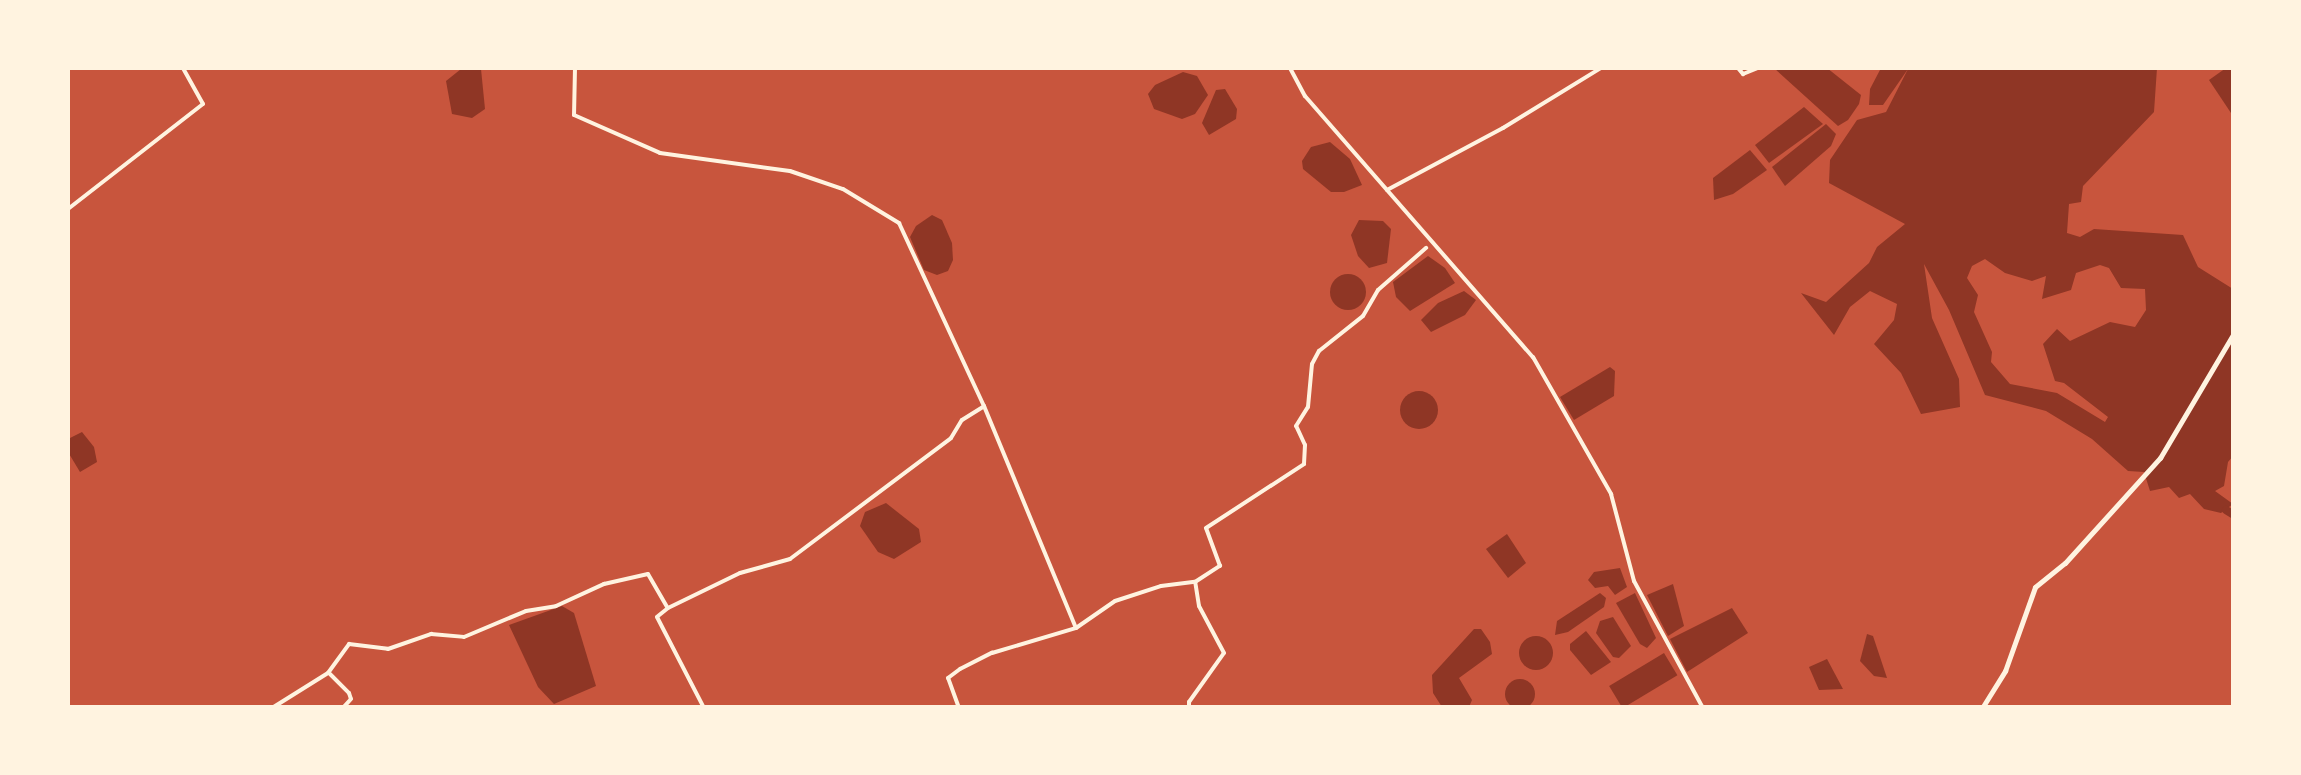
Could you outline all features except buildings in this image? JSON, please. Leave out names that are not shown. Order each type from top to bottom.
[{"type":"street","points":[[68,209],[202,104],[183,68]]},
{"type":"street","points":[[575,68],[574,115],[660,153],[790,171],[844,190],[898,223],[984,406],[1076,628]]},
{"type":"street","points":[[1290,68],[1305,96],[1533,357],[1612,494],[1634,580],[1703,708]]},
{"type":"street","points":[[1387,190],[1503,128],[1602,68]]},
{"type":"street","points":[[1738,68],[1743,74],[1758,68]]},
{"type":"street","points":[[959,708],[948,678],[960,669],[992,653],[1076,628],[1115,601],[1161,586],[1195,582],[1222,562],[1206,528],[1304,464],[1305,444],[1296,426],[1308,407],[1312,364],[1319,351],[1363,316],[1378,290],[1426,248]]},
{"type":"street","points":[[1982,708],[2005,671],[2035,588],[2065,563],[2160,458],[2234,334]]},
{"type":"street","points":[[704,708],[657,617],[740,573],[790,559],[940,447],[962,420],[984,406]]},
{"type":"street","points":[[272,708],[328,673],[349,644],[388,650],[431,634],[464,637],[526,610],[556,606],[604,584],[648,574],[668,608]]},
{"type":"street","points":[[1189,708],[1189,702],[1224,653],[1199,606],[1195,582]]},
{"type":"street","points":[[328,673],[349,693],[351,699],[343,708]]},
{"type":"shaded area","points":[[1774,68],[1827,68],[1861,95],[1859,104],[1848,120],[1838,126]]},
{"type":"shaded area","points":[[1881,68],[2157,68],[2154,112],[2083,186],[2081,202],[2069,204],[2067,233],[2080,237],[2094,229],[2183,235],[2198,267],[2233,289],[2233,456],[2228,462],[2224,486],[2215,491],[2233,504],[2221,513],[2204,509],[2190,494],[2179,498],[2169,487],[2150,491],[2144,472],[2128,471],[2092,439],[2046,411],[1985,395],[1949,310],[1924,264],[1932,318],[1959,379],[1960,407],[1921,414],[1901,373],[1874,344],[1894,320],[1897,304],[1870,291],[1850,307],[1834,335],[1801,293],[1826,302],[1869,263],[1877,247],[1905,224],[1829,183],[1830,160],[1857,120],[1886,112],[1908,69],[1883,105],[1869,105],[1870,89]],"holes":[[[1985,259],[2005,273],[2032,281],[2046,276],[2042,299],[2071,290],[2076,273],[2100,265],[2109,268],[2121,288],[2145,289],[2146,310],[2135,327],[2110,322],[2070,341],[2057,329],[2043,344],[2055,381],[2064,383],[2108,417],[2105,422],[2057,393],[2010,384],[1991,362],[1992,352],[1974,312],[1978,295],[1967,278],[1972,266]]]},
{"type":"shaded area","points":[[2226,68],[2233,68],[2233,116],[2209,80]]},
{"type":"shaded area","points":[[461,69],[481,69],[485,109],[472,118],[452,114],[446,81]]},
{"type":"shaded area","points":[[1183,72],[1197,76],[1208,95],[1195,114],[1182,119],[1154,109],[1148,94],[1155,85]]},
{"type":"shaded area","points":[[1225,89],[1237,109],[1236,119],[1209,135],[1202,123],[1216,90]]},
{"type":"shaded area","points":[[1804,107],[1823,124],[1769,163],[1755,145]]},
{"type":"shaded area","points":[[1826,124],[1836,134],[1831,146],[1785,186],[1772,167]]},
{"type":"shaded area","points":[[1330,142],[1350,159],[1362,185],[1331,192],[1303,169],[1302,161],[1311,147]]},
{"type":"shaded area","points":[[1750,150],[1767,170],[1733,194],[1714,200],[1713,178]]},
{"type":"shaded area","points":[[932,215],[942,220],[952,243],[953,260],[948,271],[937,275],[924,270],[910,237],[916,226]]},
{"type":"shaded area","points":[[1359,220],[1383,221],[1391,229],[1387,263],[1369,268],[1358,256],[1351,235]]},
{"type":"shaded area","points":[[1428,256],[1445,268],[1455,283],[1410,311],[1396,297],[1393,282]]},
{"type":"shaded area","points":[[1348,274],[1361,279],[1366,292],[1361,305],[1348,310],[1335,305],[1330,292],[1335,279]]},
{"type":"shaded area","points":[[1464,291],[1476,300],[1465,315],[1431,332],[1421,320],[1438,303]]},
{"type":"shaded area","points":[[1610,367],[1615,371],[1614,396],[1574,420],[1560,397]]},
{"type":"shaded area","points":[[1419,391],[1432,397],[1438,410],[1432,423],[1419,429],[1406,423],[1400,410],[1406,397]]},
{"type":"shaded area","points":[[82,432],[94,447],[97,462],[80,472],[68,452],[68,439]]},
{"type":"shaded area","points":[[886,503],[919,529],[921,542],[894,559],[878,552],[860,526],[865,512]]},
{"type":"shaded area","points":[[1507,534],[1526,563],[1508,578],[1486,549]]},
{"type":"shaded area","points":[[1620,568],[1627,587],[1615,595],[1608,586],[1595,588],[1588,580],[1594,572]]},
{"type":"shaded area","points":[[1673,584],[1684,626],[1668,636],[1647,595]]},
{"type":"shaded area","points":[[1600,593],[1606,598],[1604,607],[1568,632],[1555,635],[1557,621]]},
{"type":"shaded area","points":[[1635,593],[1656,638],[1647,648],[1640,644],[1616,603]]},
{"type":"shaded area","points":[[562,606],[574,613],[596,686],[554,704],[538,687],[509,625]]},
{"type":"shaded area","points":[[1732,608],[1748,633],[1687,672],[1670,639]]},
{"type":"shaded area","points":[[1613,617],[1631,646],[1619,658],[1613,657],[1596,633],[1600,621]]},
{"type":"shaded area","points":[[1474,629],[1481,629],[1490,642],[1492,654],[1459,678],[1472,700],[1469,707],[1442,707],[1433,693],[1432,675]]},
{"type":"shaded area","points":[[1586,631],[1611,662],[1591,675],[1570,650],[1570,644]]},
{"type":"shaded area","points":[[1867,634],[1873,636],[1887,678],[1874,676],[1860,661]]},
{"type":"shaded area","points":[[1536,636],[1548,641],[1553,653],[1548,665],[1536,670],[1524,665],[1519,653],[1524,641]]},
{"type":"shaded area","points":[[1664,653],[1677,675],[1623,708],[1609,686]]},
{"type":"shaded area","points":[[1827,659],[1843,689],[1819,690],[1809,667]]},
{"type":"shaded area","points":[[1520,679],[1531,683],[1535,694],[1531,705],[1520,709],[1509,705],[1505,694],[1509,683]]},
{"type":"waterway","points":[[2226,510],[2234,515]]}]
